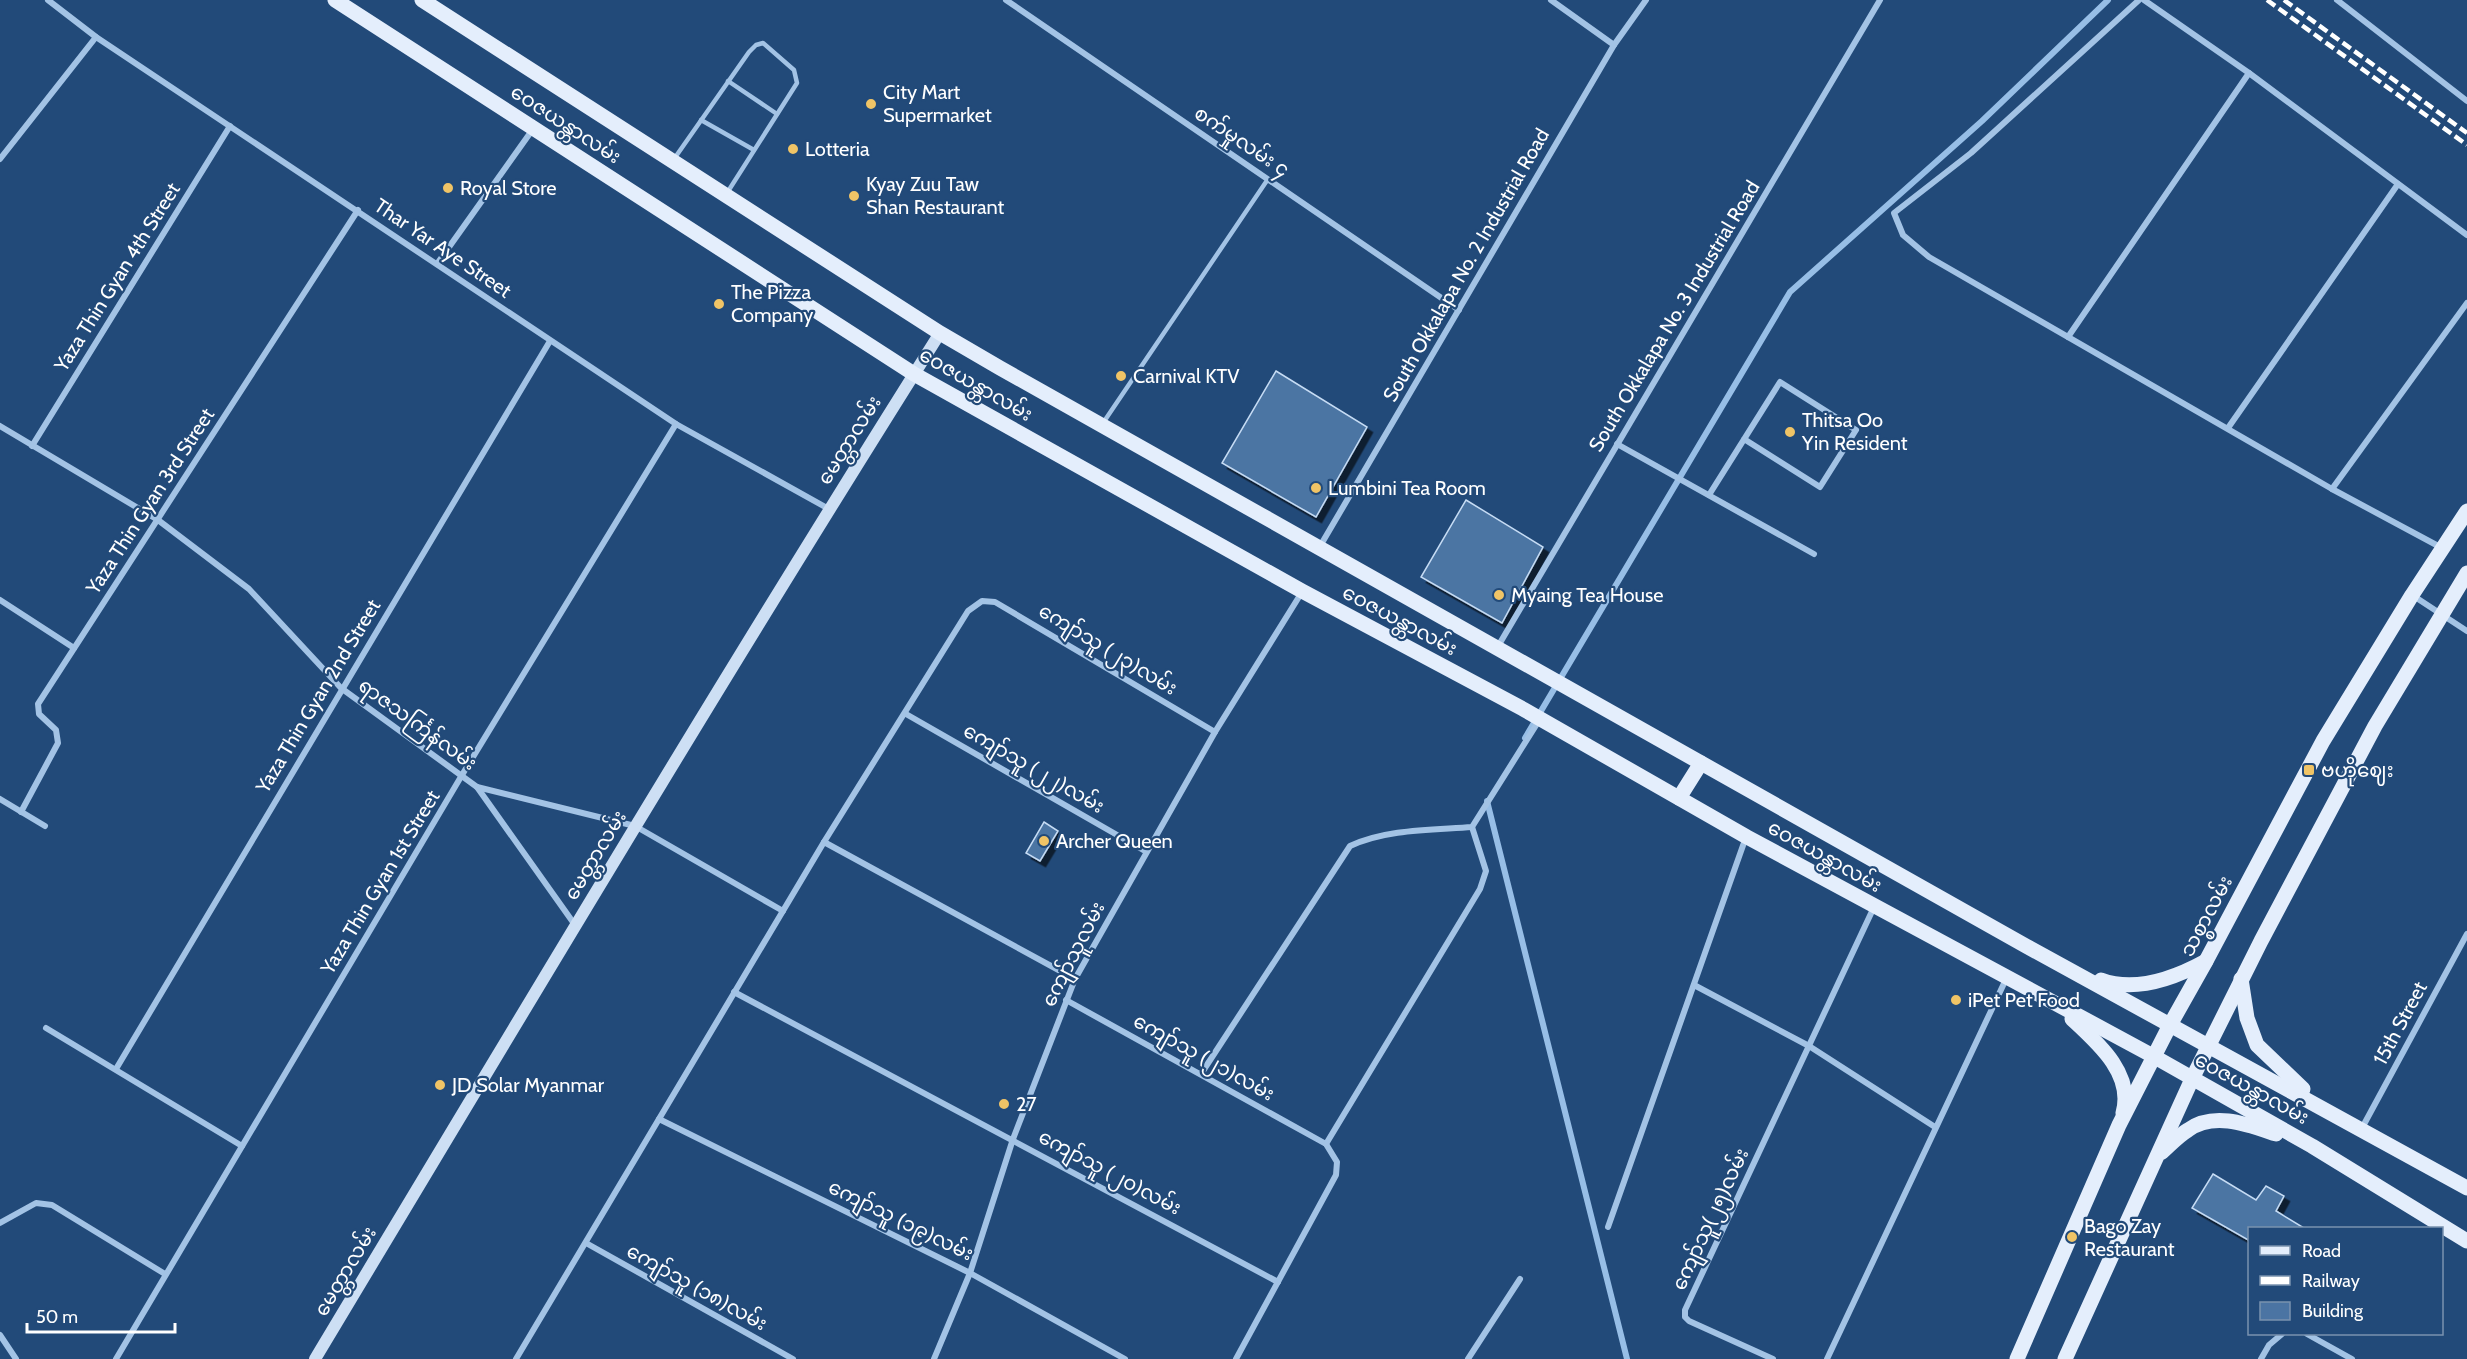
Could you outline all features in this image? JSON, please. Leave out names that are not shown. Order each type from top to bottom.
[{"type":"main road","name":"ဝေဇယန္တာလမ်း","points":[[335,0],[914,374],[1302,591],[1540,718],[1874,907],[2153,1056],[2312,1146],[2467,1241]]},
{"type":"main road","name":"ဝေဇယန္တာလမ်း","points":[[422,0],[940,333],[1318,549],[2207,1046],[2326,1108],[2467,1188]]},
{"type":"main road","name":"မေတ္တာလမ်း","points":[[315,1359],[635,826],[940,333]]},
{"type":"main road","name":"သစ္စာလမ်း","points":[[2017,1359],[2119,1125],[2153,1056],[2323,741],[2412,595],[2467,511]]},
{"type":"main road","points":[[2065,1359],[2192,1078],[2241,979],[2369,737],[2467,573]]},
{"type":"main road","points":[[1679,798],[1701,763]]},
{"type":"main road","points":[[2072,969],[2113,985],[2146,984],[2181,975],[2206,961]]},
{"type":"main road","points":[[2241,979],[2247,1018],[2257,1045],[2278,1068],[2326,1108]]},
{"type":"main road","points":[[2054,1003],[2101,1045],[2119,1071],[2125,1105],[2119,1125]]},
{"type":"main road","points":[[2157,1156],[2189,1128],[2207,1122],[2239,1121],[2312,1146]]},
{"type":"street","name":"Thar Yar Aye Street","points":[[48,0],[96,37],[676,424],[829,509]]},
{"type":"street","name":"စက်မှုလမ်း ၄","points":[[1006,0],[1459,310]]},
{"type":"street","points":[[1551,0],[1614,45]]},
{"type":"street","name":"South Okkalapa No. 2 Industrial Road","points":[[1318,549],[1614,45],[1646,0]]},
{"type":"street","name":"South Okkalapa No. 3 Industrial Road","points":[[1496,648],[1880,0]]},
{"type":"street","points":[[2139,0],[1971,153],[1894,213],[1903,235],[1929,257],[2332,489],[2442,548]]},
{"type":"street","points":[[2144,0],[2249,73],[2467,235]]},
{"type":"street","points":[[2337,0],[2467,101]]},
{"type":"street","points":[[0,159],[96,37]]},
{"type":"street","points":[[2068,337],[2249,73]]},
{"type":"street","name":"Yaza Thin Gyan 4th Street","points":[[32,446],[230,126]]},
{"type":"street","points":[[437,264],[534,128]]},
{"type":"street","points":[[2228,428],[2398,184]]},
{"type":"street","name":"Yaza Thin Gyan 3rd Street","points":[[21,812],[58,743],[56,730],[39,714],[38,704],[358,210]]},
{"type":"street","points":[[2332,489],[2467,303]]},
{"type":"street","name":"Yaza Thin Gyan 2nd Street","points":[[116,1069],[341,688],[550,341]]},
{"type":"street","points":[[1708,495],[1780,382],[1856,430],[1820,487],[1744,440]]},
{"type":"street","name":"Yaza Thin Gyan 1st Street","points":[[116,1359],[462,776],[676,424]]},
{"type":"street","name":"ရာဇသင်္ကြန်လမ်း","points":[[0,426],[158,520],[249,589],[341,688],[477,787]]},
{"type":"street","points":[[1617,444],[1814,554]]},
{"type":"street","name":"ကျော်သူလမ်း","points":[[934,1359],[970,1273],[1013,1139],[1076,979],[1145,851],[1302,591]]},
{"type":"street","points":[[2412,595],[2467,631]]},
{"type":"street","points":[[0,600],[74,648]]},
{"type":"street","name":"ကျော်သူ (၂၃)လမ်း","points":[[906,714],[968,611],[982,601],[995,602],[1215,732]]},
{"type":"street","points":[[516,1359],[824,842],[906,714]]},
{"type":"street","name":"ကျော်သူ (၂၂)လမ်း","points":[[906,714],[1145,851]]},
{"type":"street","points":[[1236,1359],[1336,1174],[1337,1162],[1326,1144],[1480,889],[1486,871],[1472,827],[1540,718]]},
{"type":"street","points":[[477,787],[635,826],[783,910]]},
{"type":"street","points":[[477,787],[576,926]]},
{"type":"street","points":[[0,799],[45,826]]},
{"type":"street","points":[[1202,1074],[1350,846],[1363,840],[1406,832],[1472,827]]},
{"type":"street","points":[[1608,1227],[1747,837]]},
{"type":"street","points":[[824,842],[1076,979]]},
{"type":"street","name":"ကျော်သူ(၂၅)လမ်း","points":[[1773,1359],[1689,1321],[1685,1317],[1685,1310],[1874,907]]},
{"type":"street","name":"15th Street","points":[[2362,1128],[2467,934]]},
{"type":"street","points":[[1827,1359],[2007,977]]},
{"type":"street","points":[[1694,985],[1809,1046],[1935,1127]]},
{"type":"street","name":"ကျော်သူ (၂၀)လမ်း","points":[[734,992],[1278,1282]]},
{"type":"street","name":"ကျော်သူ (၂၁)လမ်း","points":[[1066,1000],[1326,1144]]},
{"type":"street","points":[[46,1028],[242,1146]]},
{"type":"street","name":"ကျော်သူ (၁၉)လမ်း","points":[[659,1119],[970,1273],[1125,1359]]},
{"type":"street","points":[[0,1223],[36,1203],[52,1205],[165,1274]]},
{"type":"street","name":"ကျော်သူ (၁၈)လမ်း","points":[[586,1243],[793,1359]]},
{"type":"street","points":[[1468,1359],[1520,1278]]},
{"type":"street","points":[[0,1335],[16,1359]]},
{"type":"street","points":[[2261,1359],[2269,1345],[2281,1335]]},
{"type":"street","points":[[2309,1335],[2352,1359]]},
{"type":"lane","points":[[673,161],[749,51],[756,45],[764,43],[794,70],[798,76],[797,83],[725,195]]},
{"type":"lane","points":[[728,81],[777,114]]},
{"type":"lane","points":[[701,120],[754,150]]},
{"type":"lane","points":[[1101,426],[1268,179]]},
{"type":"building","points":[[1276,371],[1367,427],[1316,517],[1222,463]]},
{"type":"building","points":[[1466,500],[1543,547],[1502,623],[1421,577]]},
{"type":"building","points":[[1044,822],[1058,831],[1040,861],[1026,853]]},
{"type":"building","points":[[2213,1174],[2256,1200],[2266,1186],[2284,1196],[2276,1211],[2302,1227],[2248,1227],[2248,1240],[2192,1208]]},
{"type":"waterway","points":[[1525,738],[1790,292],[1982,121],[2108,0]]},
{"type":"waterway","points":[[1487,801],[1627,1359]]},
{"type":"railway","points":[[2267,0],[2467,145]]},
{"type":"railway","points":[[2284,0],[2467,133]]},
{"type":"place","name":"City Mart Supermarket","points":[[871,104]]},
{"type":"place","name":"Lotteria","points":[[793,149]]},
{"type":"place","name":"Royal Store","points":[[448,188]]},
{"type":"place","name":"Kyay Zuu Taw Shan Restaurant","points":[[854,196]]},
{"type":"place","name":"The Pizza Company","points":[[719,304]]},
{"type":"place","name":"Carnival KTV","points":[[1121,376]]},
{"type":"place","name":"Thitsa Oo Yin Resident","points":[[1790,432]]},
{"type":"place","name":"Lumbini Tea Room","points":[[1316,488]]},
{"type":"place","name":"Myaing Tea House","points":[[1499,595]]},
{"type":"place","name":"ဗဟိုဈေး","points":[[2309,770]]},
{"type":"place","name":"Archer Queen","points":[[1044,841]]},
{"type":"place","name":"iPet Pet Food","points":[[1956,1000]]},
{"type":"place","name":"JD Solar Myanmar","points":[[440,1085]]},
{"type":"place","name":"27","points":[[1004,1104]]},
{"type":"place","name":"Bago Zay Restaurant","points":[[2072,1237]]}]
